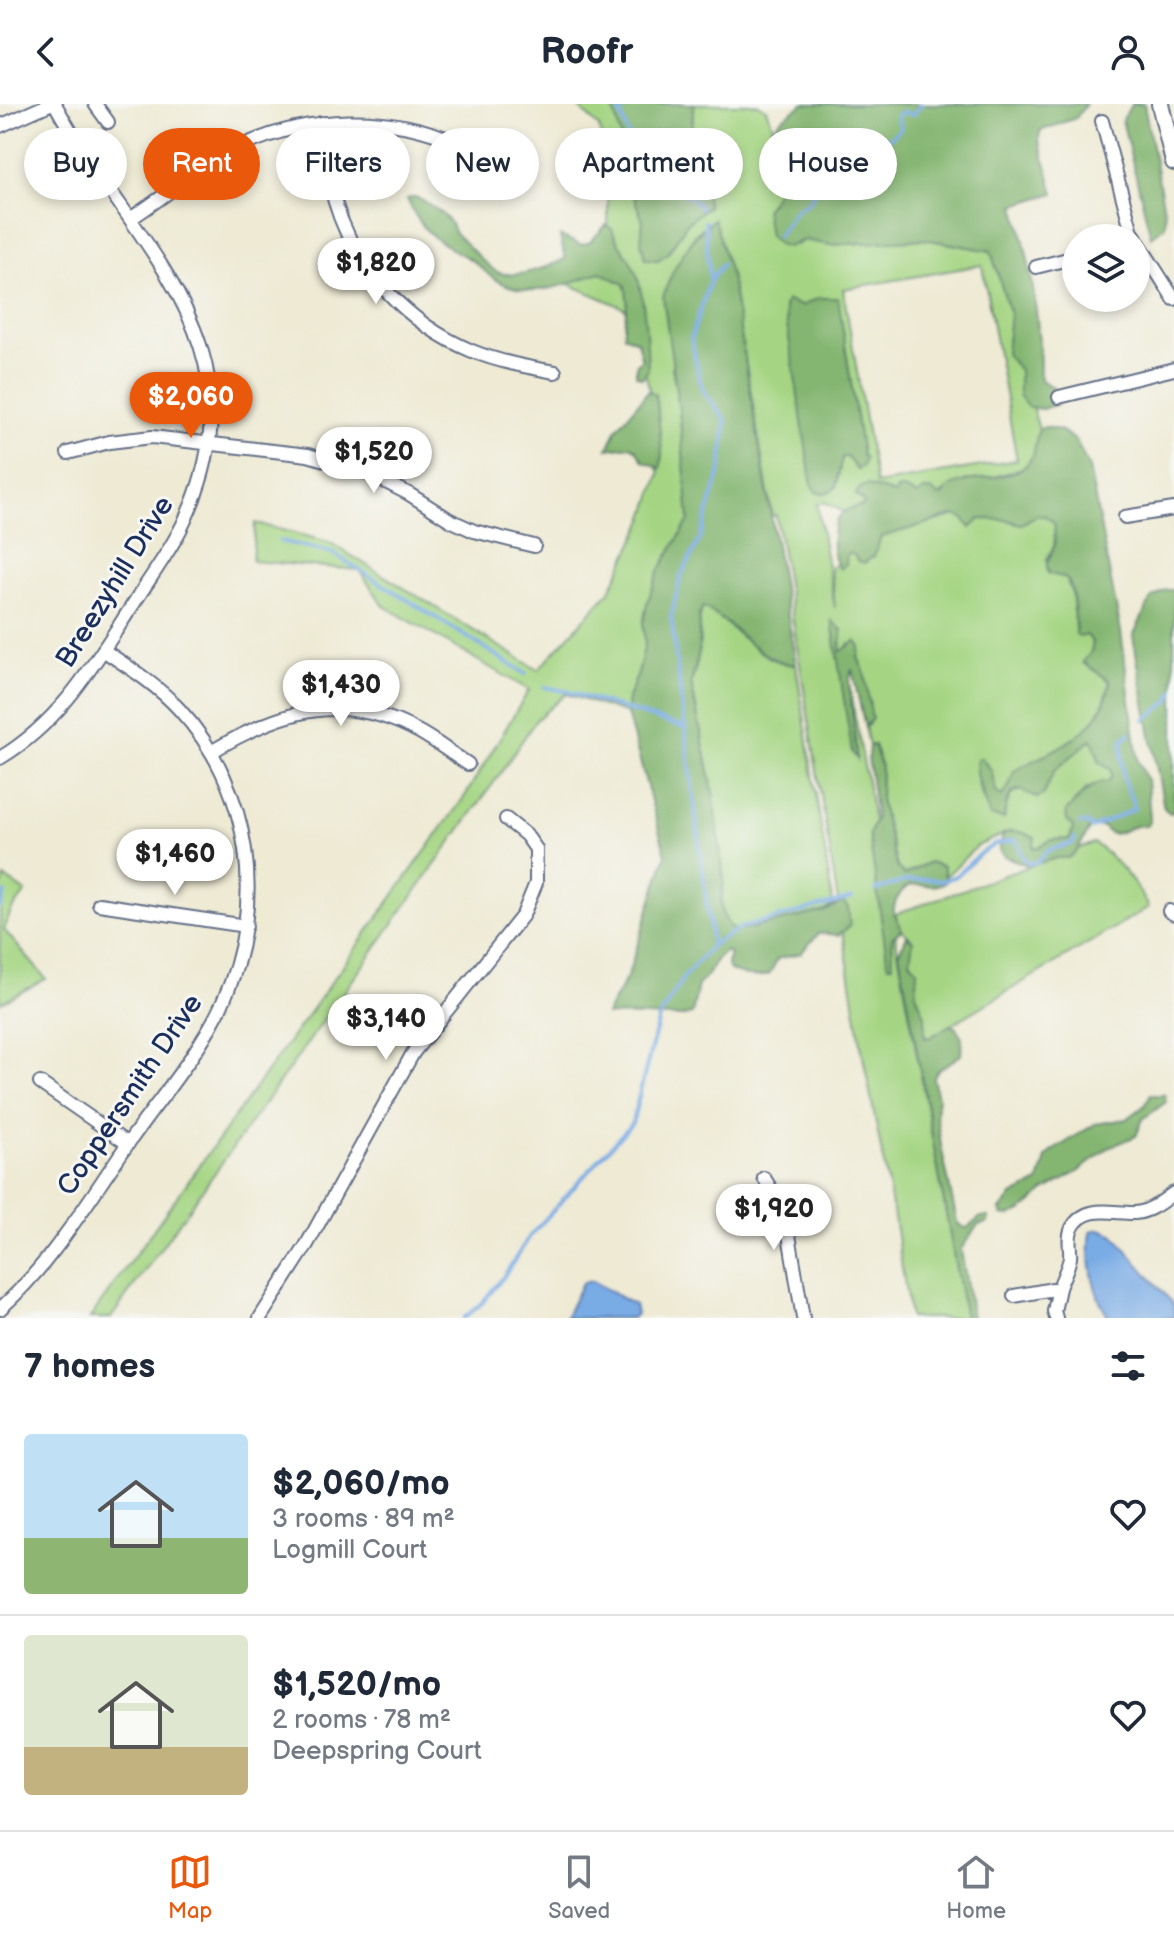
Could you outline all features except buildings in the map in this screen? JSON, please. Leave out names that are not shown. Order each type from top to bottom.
[{"type":"main road","points":[[1160,104],[1174,162]]},
{"type":"street","points":[[0,126],[52,104]]},
{"type":"street","name":"Breezyhill Drive","points":[[0,758],[58,713],[103,650],[184,524],[200,483],[209,442],[209,386],[197,331],[176,287],[52,104]]},
{"type":"street","points":[[95,104],[108,122]]},
{"type":"street","points":[[1102,121],[1130,224]]},
{"type":"street","points":[[130,219],[237,149],[278,132],[321,123],[376,122],[426,131]]},
{"type":"street","points":[[321,123],[328,176],[344,226],[385,289],[426,326],[449,340],[498,360],[555,372]]},
{"type":"street","points":[[1036,267],[1062,260]]},
{"type":"street","points":[[1150,262],[1174,299]]},
{"type":"street","points":[[1059,397],[1174,369]]},
{"type":"street","points":[[68,453],[138,437],[166,437],[308,455],[346,464],[390,483],[439,514],[474,531],[534,546]]},
{"type":"street","points":[[1125,517],[1174,509]]},
{"type":"street","name":"Coppersmith Drive","points":[[0,1309],[38,1271],[208,1029],[240,956],[246,926],[249,865],[233,797],[211,752],[190,722],[166,696],[140,674],[103,650]]},
{"type":"street","points":[[211,752],[273,719],[324,708],[360,712],[401,723],[468,764]]},
{"type":"street","points":[[260,1318],[306,1246],[413,1053],[516,926],[531,900],[536,883],[536,849],[526,835],[506,819]]},
{"type":"street","points":[[99,904],[246,926]]},
{"type":"street","points":[[40,1083],[128,1144]]},
{"type":"street","points":[[764,1178],[785,1211],[803,1318]]},
{"type":"street","points":[[1056,1318],[1054,1311],[1070,1258],[1069,1240],[1073,1226],[1085,1215],[1097,1212],[1135,1213],[1148,1210],[1174,1193]]},
{"type":"street","points":[[1014,1296],[1059,1288]]},
{"type":"green space","points":[[575,104],[612,104],[619,128],[599,128]]},
{"type":"green space","points":[[612,104],[694,104],[693,128],[619,128]]},
{"type":"green space","points":[[694,104],[758,104],[766,109],[773,126],[759,128],[759,200],[778,200],[796,245],[804,240],[831,245],[924,239],[991,251],[1010,314],[1006,354],[1019,370],[1028,407],[1033,410],[1039,429],[1035,453],[1025,467],[983,481],[966,480],[938,496],[895,494],[866,485],[857,491],[856,495],[865,503],[860,508],[844,512],[824,502],[817,504],[835,608],[831,568],[836,564],[840,568],[847,554],[865,561],[874,556],[881,537],[955,515],[964,518],[966,523],[980,519],[1007,519],[1016,524],[1024,523],[1035,515],[1049,517],[1056,525],[1054,546],[1047,559],[1047,572],[1066,578],[1072,594],[1076,634],[1087,635],[1093,643],[1083,663],[1110,681],[1105,700],[1087,727],[1075,738],[1015,771],[1002,796],[996,792],[992,774],[981,758],[976,771],[990,816],[1005,816],[1011,795],[1054,771],[1092,738],[1100,763],[1111,769],[1112,776],[1108,781],[1086,789],[1067,811],[1067,820],[1073,826],[1070,839],[1051,840],[1033,848],[1011,831],[977,846],[945,877],[943,866],[929,862],[904,875],[897,867],[880,799],[881,767],[874,745],[869,746],[865,727],[869,724],[864,671],[858,658],[860,649],[849,644],[843,651],[965,1318],[910,1318],[862,1051],[776,515],[772,516],[731,277],[713,220],[694,235],[684,255],[672,368],[690,520],[659,571],[643,624],[645,643],[638,674],[628,698],[627,714],[566,694],[536,720],[111,1318],[90,1318],[465,796],[529,690],[384,606],[359,570],[252,561],[255,523],[329,542],[538,670],[610,591],[644,520],[660,472],[631,434],[650,391],[629,310],[550,276],[608,236],[608,200],[635,200],[643,221],[642,228],[668,253],[687,223],[708,206],[707,200],[743,200],[743,128],[693,128]],"holes":[[[982,265],[1017,460],[876,484],[843,289]],[[819,298],[838,298],[864,458],[858,470],[847,457],[841,457],[839,473],[799,398],[793,356],[796,304],[802,306]]]},
{"type":"green space","points":[[803,104],[1086,104],[1076,118],[1040,131],[1039,140],[1054,193],[1015,205],[1033,289],[1040,375],[1042,381],[1053,387],[1057,404],[1042,409],[1028,407],[1019,395],[1019,370],[1006,354],[1010,314],[991,251],[924,239],[831,245],[804,240],[788,247],[769,236],[765,209],[772,200],[897,200],[897,128],[774,128]]},
{"type":"green space","points":[[1132,104],[1144,104],[1165,215],[1165,225],[1151,237],[1150,224],[1122,120]]},
{"type":"green space","points":[[416,197],[444,215],[454,232],[481,259],[504,274],[531,272],[565,259],[560,236],[581,245],[590,242],[606,225],[612,229],[638,278],[645,318],[648,370],[642,378],[636,375],[636,365],[642,359],[637,341],[624,335],[627,298],[624,284],[600,272],[550,288],[524,290],[511,287],[494,279],[472,260],[431,235],[418,220],[408,200]]},
{"type":"green space","points":[[635,200],[707,200],[708,206],[687,223],[668,253],[658,260],[645,259],[641,241],[643,221]]},
{"type":"green space","points":[[714,219],[731,277],[796,665],[758,650],[703,607],[699,615],[699,652],[691,684],[713,791],[724,881],[721,900],[723,915],[731,929],[744,930],[825,911],[843,902],[848,907],[850,926],[838,935],[819,933],[801,953],[777,959],[770,974],[765,976],[749,976],[730,970],[727,964],[730,954],[726,951],[698,985],[692,1014],[680,1017],[606,1015],[628,975],[666,855],[627,714],[628,698],[638,674],[645,643],[643,624],[647,603],[659,571],[689,520],[679,409],[663,297],[683,254]]},
{"type":"green space","points":[[819,298],[838,298],[862,456],[865,458],[863,466],[857,470],[847,457],[842,457],[836,487],[827,493],[817,493],[812,486],[784,306],[787,301],[802,306]]},
{"type":"green space","points":[[648,391],[655,394],[657,402],[661,468],[643,461],[636,449],[630,446],[608,449],[616,430]]},
{"type":"green space","points":[[1046,427],[1062,431],[1076,441],[1089,468],[1121,632],[1138,761],[1147,780],[1150,820],[1147,825],[1114,834],[1103,827],[1091,826],[1077,851],[1068,858],[1029,866],[1004,856],[999,849],[1003,834],[1015,831],[1031,836],[1035,838],[1033,848],[1051,840],[1070,839],[1073,827],[1067,820],[1066,811],[1090,788],[1108,781],[1112,776],[1111,769],[1100,763],[1092,739],[1054,771],[1044,794],[1037,798],[1019,790],[1012,793],[1004,819],[990,816],[976,773],[977,759],[981,758],[991,770],[996,792],[1002,796],[1014,771],[1061,746],[1088,727],[1106,699],[1110,681],[1083,662],[1091,652],[1093,643],[1087,635],[1080,637],[1076,634],[1070,585],[1064,578],[1049,574],[1047,570],[1055,544],[1055,525],[1043,515],[1021,524],[980,519],[971,528],[963,518],[955,515],[881,537],[874,556],[864,563],[853,554],[847,554],[846,564],[840,569],[834,555],[833,538],[840,516],[847,510],[864,505],[856,495],[861,487],[866,485],[895,494],[903,489],[917,495],[931,490],[938,496],[943,495],[957,483],[1018,470],[1030,460],[1039,429]]},
{"type":"green space","points":[[1166,590],[1174,590],[1174,812],[1170,813],[1164,808],[1133,636],[1151,599]]},
{"type":"green space","points":[[703,606],[770,658],[796,665],[833,905],[825,911],[744,930],[731,929],[723,916],[721,900],[724,881],[713,791],[691,683],[698,656]]},
{"type":"green space","points":[[832,621],[842,630],[840,652],[856,641],[860,646],[858,658],[864,671],[872,719],[865,727],[852,669],[849,682],[857,759],[852,752]]},
{"type":"green space","points":[[874,745],[881,767],[880,799],[897,867],[905,875],[929,862],[943,866],[946,882],[934,886],[910,886],[899,896],[894,912],[901,930],[892,938],[893,965],[888,965],[869,835],[876,817],[868,757],[869,746]]},
{"type":"green space","points":[[1094,843],[1125,872],[1149,907],[929,1038],[925,1037],[925,1016],[917,1000],[910,961],[911,938],[901,930],[895,914]]},
{"type":"green space","points":[[5,878],[26,892],[11,911],[4,930],[46,979],[0,1003],[0,891]]},
{"type":"green space","points":[[907,936],[913,941],[910,961],[917,969],[916,993],[925,1016],[925,1037],[929,1038],[950,1025],[957,1028],[962,1038],[961,1055],[937,1071],[933,1079],[938,1097],[936,1113],[941,1146],[957,1222],[967,1228],[981,1217],[989,1217],[988,1223],[978,1225],[961,1249],[972,1318],[965,1318],[899,952]]},
{"type":"green space","points":[[1151,1094],[1164,1094],[1166,1102],[1143,1119],[1136,1136],[1108,1148],[1079,1171],[1043,1192],[1022,1211],[1002,1215],[1000,1210],[1012,1196],[1039,1182],[1046,1158],[1054,1150],[1095,1124],[1127,1119],[1144,1106]]},
{"type":"water","points":[[1100,1229],[1113,1234],[1174,1305],[1174,1318],[1109,1318],[1095,1287],[1091,1265],[1091,1231]]},
{"type":"water","points":[[592,1281],[634,1305],[636,1314],[632,1318],[565,1318],[582,1283]]},
{"type":"waterway","points":[[631,104],[620,113],[636,154],[701,208]]},
{"type":"waterway","points":[[777,237],[796,209],[810,202],[824,180],[817,171],[824,166],[835,175],[842,173],[844,168],[840,155],[843,148],[849,148],[855,160],[861,159],[901,128],[897,115],[903,112],[913,115],[921,104]]},
{"type":"waterway","points":[[464,1318],[482,1303],[530,1236],[632,1123],[659,1018],[684,977],[712,945],[671,617],[681,576],[700,539],[721,469],[726,421],[702,389],[691,338],[710,281],[705,222]]},
{"type":"waterway","points":[[710,281],[722,264]]},
{"type":"waterway","points":[[280,541],[331,552],[526,674]]},
{"type":"waterway","points":[[545,687],[685,728]]},
{"type":"waterway","points":[[1145,720],[1170,700],[1174,691]]},
{"type":"waterway","points":[[1080,824],[1086,823],[1092,828],[1134,809],[1122,762],[1122,741],[1130,733]]},
{"type":"waterway","points":[[876,890],[905,881],[942,881],[956,876],[982,852],[996,844],[1015,840],[1028,863],[1037,863],[1047,851],[1073,843],[1075,838]]},
{"type":"waterway","points":[[0,907],[5,893]]},
{"type":"waterway","points":[[712,945],[740,928],[852,898]]}]
